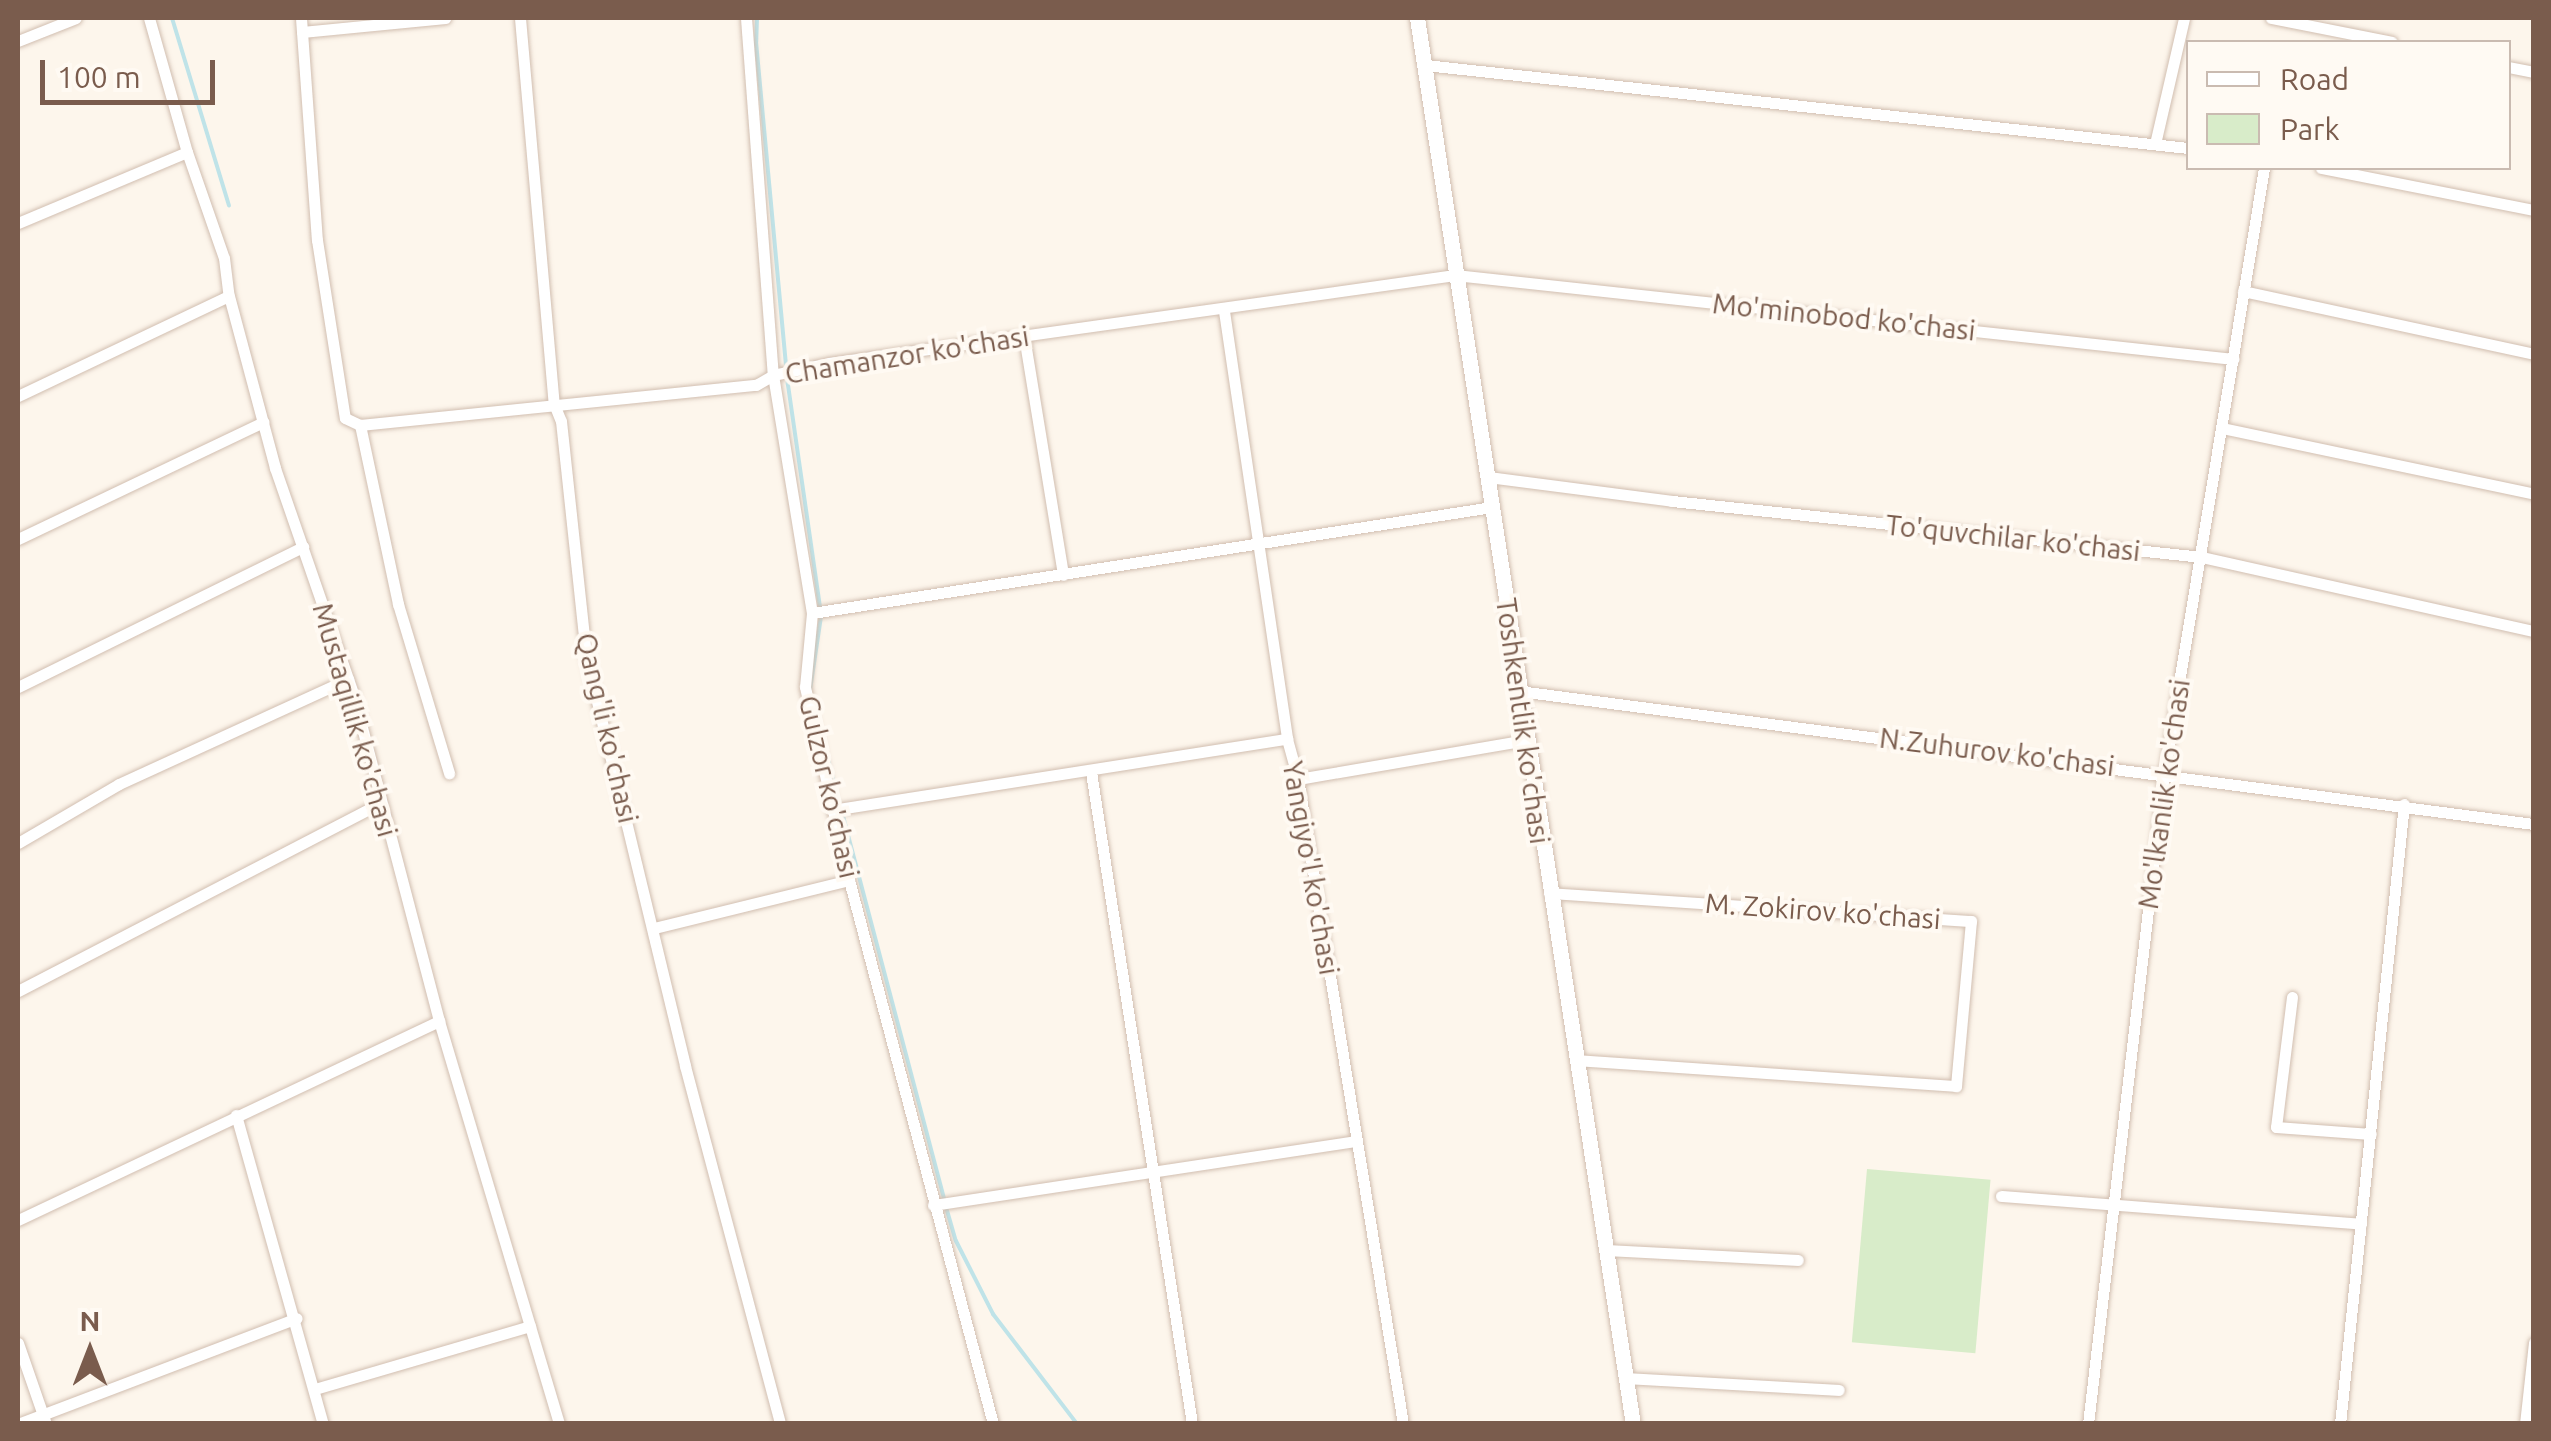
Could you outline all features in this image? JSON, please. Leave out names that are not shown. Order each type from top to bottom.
[{"type":"main road","name":"Toshkentlik ko'chasi","points":[[1417,18],[1633,1424]]},
{"type":"street","points":[[18,41],[76,18]]},
{"type":"street","name":"Mustaqillik ko'chasi","points":[[149,18],[187,152],[224,258],[229,296],[263,422],[348,679],[439,1021],[559,1424]]},
{"type":"street","points":[[300,18],[317,240],[345,418],[360,425],[398,604],[450,773]]},
{"type":"street","points":[[302,32],[446,18]]},
{"type":"street","name":"Qang'li ko'chasi","points":[[520,18],[554,404],[561,421],[586,656],[780,1424]]},
{"type":"street","name":"Gulzor ko'chasi","points":[[746,18],[773,375],[812,612],[805,687],[849,880],[993,1424]]},
{"type":"street","points":[[2155,144],[2184,18]]},
{"type":"street","points":[[2271,18],[2382,40]]},
{"type":"street","points":[[1425,65],[2186,148]]},
{"type":"street","points":[[18,222],[187,152]]},
{"type":"street","name":"Mo'lkanlik ko'chasi","points":[[2088,1424],[2164,773],[2264,170]]},
{"type":"street","points":[[2331,170],[2534,210]]},
{"type":"street","name":"Chamanzor ko'chasi","points":[[360,425],[756,385],[773,375],[1455,275]]},
{"type":"street","name":"Mo'minobod ko'chasi","points":[[1455,275],[2233,358]]},
{"type":"street","points":[[2243,291],[2534,354]]},
{"type":"street","points":[[18,396],[229,296]]},
{"type":"street","name":"Yangiyo'l ko'chasi","points":[[1224,311],[1287,739],[1298,779],[1403,1424]]},
{"type":"street","points":[[1024,336],[1063,575]]},
{"type":"street","points":[[18,539],[263,422]]},
{"type":"street","points":[[2222,428],[2534,494]]},
{"type":"street","name":"To'quvchilar ko'chasi","points":[[1488,477],[1672,502],[2202,558],[2534,631]]},
{"type":"street","points":[[812,612],[1492,507]]},
{"type":"street","points":[[18,687],[303,547]]},
{"type":"street","points":[[18,843],[119,784],[348,679]]},
{"type":"street","name":"N.Zuhurov ko'chasi","points":[[1519,691],[2534,824]]},
{"type":"street","points":[[832,810],[1287,739]]},
{"type":"street","points":[[1298,779],[1525,740]]},
{"type":"street","points":[[1090,772],[1192,1424]]},
{"type":"street","points":[[18,991],[379,804]]},
{"type":"street","points":[[2340,1424],[2404,804]]},
{"type":"street","points":[[654,928],[849,880]]},
{"type":"street","name":"M. Zokirov ko'chasi","points":[[1549,892],[1971,921],[1956,1086],[1576,1060]]},
{"type":"street","points":[[2292,996],[2276,1127],[2371,1134]]},
{"type":"street","points":[[18,1220],[439,1021]]},
{"type":"street","points":[[236,1116],[323,1424]]},
{"type":"street","points":[[933,1205],[1356,1141]]},
{"type":"street","points":[[2001,1196],[2361,1224]]},
{"type":"street","points":[[1607,1250],[1798,1260]]},
{"type":"street","points":[[18,1424],[45,1419],[296,1318]]},
{"type":"street","points":[[315,1389],[530,1326]]},
{"type":"street","points":[[18,1342],[45,1419]]},
{"type":"street","points":[[2525,1424],[2534,1342]]},
{"type":"street","points":[[1626,1378],[1839,1390]]},
{"type":"green space","points":[[1867,1169],[1991,1180],[1975,1353],[1852,1342]]},
{"type":"waterway","points":[[172,18],[229,206]]},
{"type":"waterway","points":[[757,18],[756,42],[788,385],[820,607]]},
{"type":"waterway","points":[[810,690],[821,616]]},
{"type":"waterway","points":[[821,733],[944,1198]]},
{"type":"waterway","points":[[946,1207],[956,1241],[993,1314],[1077,1424]]}]
